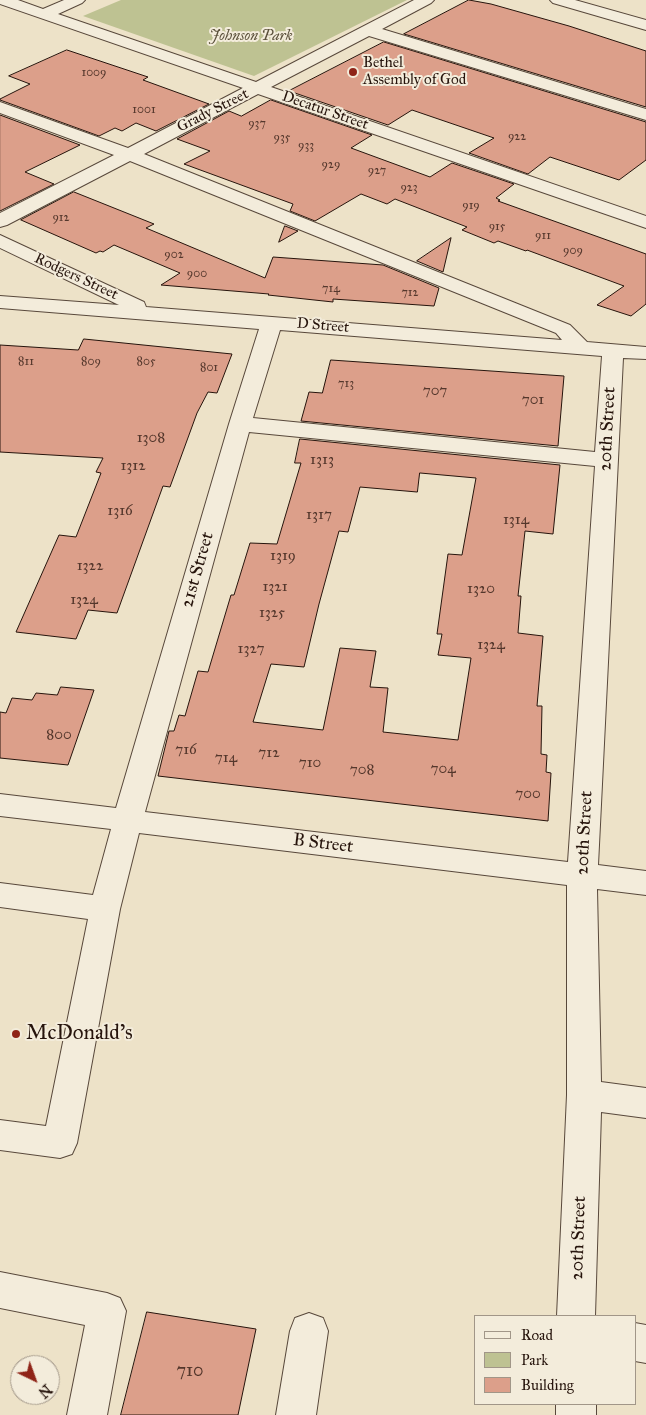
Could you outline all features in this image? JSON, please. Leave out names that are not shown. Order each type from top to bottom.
[{"type":"street","name":"Decatur Street","points":[[4,0],[646,222]]},
{"type":"street","points":[[44,14],[77,0]]},
{"type":"street","name":"Grady Street","points":[[0,221],[426,0]]},
{"type":"street","points":[[558,0],[646,25]]},
{"type":"street","points":[[368,30],[646,115]]},
{"type":"street","points":[[0,107],[129,154],[562,329],[581,348]]},
{"type":"street","name":"Rodgers Street","points":[[0,241],[152,313]]},
{"type":"street","name":"D Street","points":[[0,302],[646,353]]},
{"type":"street","name":"21st Street","points":[[0,1136],[60,1143],[105,909],[128,819],[240,424],[272,322]]},
{"type":"street","name":"20th Street","points":[[576,1315],[584,1095],[582,877],[613,351]]},
{"type":"street","points":[[240,424],[606,460]]},
{"type":"street","name":"B Street","points":[[0,805],[128,819],[582,877],[646,883]]},
{"type":"street","points":[[0,895],[105,909]]},
{"type":"street","points":[[584,1095],[646,1103]]},
{"type":"street","points":[[0,1290],[107,1312],[87,1415]]},
{"type":"street","points":[[296,1415],[309,1331]]},
{"type":"green space","name":"Johnson Park","points":[[121,0],[407,0],[254,76],[83,16]]},
{"type":"building","points":[[469,0],[491,4],[569,26],[646,51],[646,107],[404,34]]},
{"type":"building","points":[[384,42],[646,122],[646,160],[619,180],[550,157],[528,174],[469,153],[494,138],[412,110],[388,125],[289,91]]},
{"type":"building","points":[[67,50],[148,77],[143,80],[209,104],[156,131],[136,123],[122,131],[115,128],[99,136],[0,100],[30,84],[9,76]]},
{"type":"building","points":[[271,100],[372,135],[351,148],[430,177],[452,163],[514,184],[496,198],[500,200],[498,201],[646,254],[646,304],[631,316],[597,305],[624,286],[527,250],[498,241],[494,243],[462,230],[467,227],[395,199],[387,204],[361,194],[315,221],[290,211],[293,204],[184,164],[210,151],[177,139],[229,111],[241,116]]},
{"type":"building","points":[[0,115],[80,145],[25,172],[54,184],[0,211]]},
{"type":"building","points":[[74,192],[154,224],[146,228],[265,278],[273,257],[383,265],[439,288],[434,306],[333,299],[333,302],[269,294],[161,285],[180,273],[114,245],[103,252],[96,253],[21,220]]},
{"type":"building","points":[[285,226],[298,231],[279,242]]},
{"type":"building","points":[[451,238],[443,272],[417,261]]},
{"type":"building","points":[[84,339],[232,354],[217,393],[208,392],[197,413],[170,487],[163,486],[117,613],[88,610],[76,639],[16,632],[59,535],[76,537],[101,473],[96,472],[103,458],[0,452],[0,345],[78,350]]},
{"type":"building","points":[[331,360],[564,376],[558,446],[301,421],[309,392],[322,393]]},
{"type":"building","points":[[300,439],[560,465],[553,534],[525,531],[518,596],[521,596],[518,633],[543,636],[537,706],[542,706],[541,754],[547,755],[546,772],[551,773],[548,821],[158,776],[169,731],[174,731],[179,715],[185,716],[198,671],[208,672],[231,595],[234,595],[250,543],[277,544],[301,463],[295,463]],"holes":[[[420,473],[476,478],[462,555],[448,554],[437,634],[442,634],[438,655],[471,658],[458,740],[383,732],[388,688],[370,687],[376,651],[340,648],[323,730],[253,722],[271,664],[304,667],[339,531],[348,532],[360,487],[417,492]]]},
{"type":"building","points":[[61,687],[94,690],[68,765],[0,758],[0,712],[6,713],[12,698],[32,700],[36,693],[57,695]]},
{"type":"building","points":[[147,1312],[256,1329],[238,1415],[121,1415]]},
{"type":"place","name":"Bethel Assembly of God","points":[[353,72]]},
{"type":"place","name":"McDonald's","points":[[16,1034]]}]
